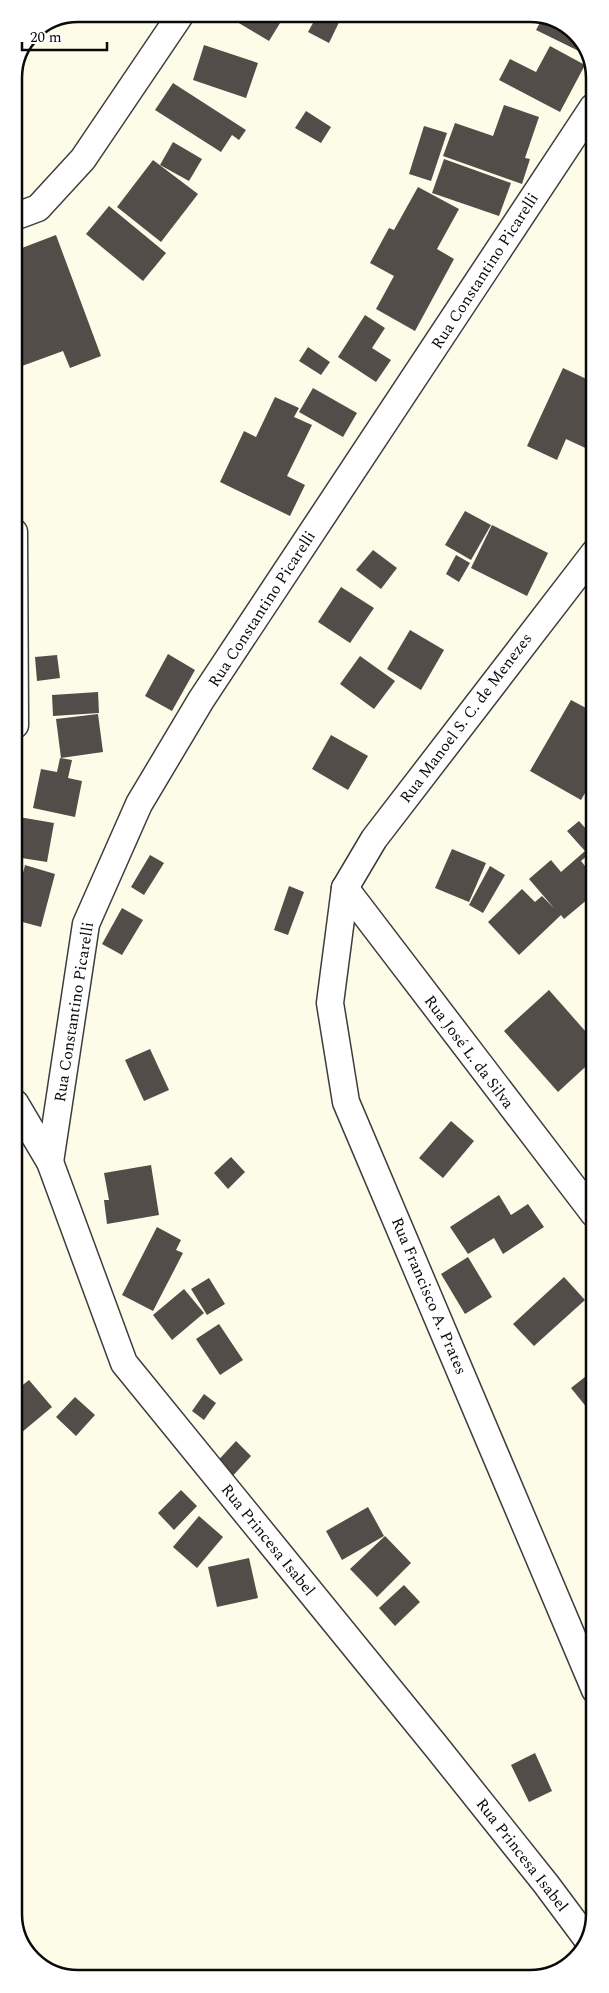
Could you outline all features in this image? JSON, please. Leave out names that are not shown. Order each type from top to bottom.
[{"type":"street","points":[[22,214],[38,208],[84,158],[175,22]]},
{"type":"street","name":"Rua Constantino Picarelli","points":[[50,1162],[86,924],[139,804],[207,692],[586,118]]},
{"type":"street","name":"Rua Manoel S. C. de Menezes","points":[[345,888],[374,839],[586,563]]},
{"type":"street","name":"Rua José L. da Silva","points":[[345,888],[586,1204]]},
{"type":"street","name":"Rua Francisco A. Prates","points":[[345,888],[330,1003],[346,1102],[586,1669]]},
{"type":"street","name":"Rua Princesa Isabel","points":[[22,1115],[50,1162],[124,1363],[435,1745],[546,1884],[583,1934]]},
{"type":"building","points":[[238,22],[280,22],[269,41]]},
{"type":"building","points":[[313,23],[339,23],[329,43],[308,32]]},
{"type":"building","points":[[539,24],[552,27],[573,42],[579,51],[536,30]]},
{"type":"building","points":[[204,45],[258,63],[246,98],[193,80]]},
{"type":"building","points":[[550,46],[585,65],[560,112],[499,80],[510,59],[536,72]]},
{"type":"building","points":[[173,83],[246,130],[239,140],[232,135],[221,152],[155,110]]},
{"type":"building","points":[[504,105],[539,117],[525,158],[530,159],[522,184],[443,156],[455,123],[493,136]]},
{"type":"building","points":[[306,111],[331,127],[321,143],[295,128]]},
{"type":"building","points":[[424,126],[447,133],[431,181],[409,174]]},
{"type":"building","points":[[173,142],[202,159],[189,181],[160,165]]},
{"type":"building","points":[[444,159],[511,183],[499,216],[432,193]]},
{"type":"building","points":[[153,160],[198,194],[161,242],[117,207]]},
{"type":"building","points":[[418,187],[459,209],[437,249],[454,259],[415,331],[376,309],[394,276],[370,263],[389,228],[394,230]]},
{"type":"building","points":[[109,206],[166,253],[143,281],[86,234]]},
{"type":"building","points":[[56,235],[101,356],[70,368],[63,351],[22,366],[22,248]]},
{"type":"building","points":[[365,315],[385,328],[372,348],[391,360],[376,382],[338,357]]},
{"type":"building","points":[[308,347],[330,362],[321,375],[299,361]]},
{"type":"building","points":[[563,368],[586,379],[586,448],[566,439],[557,460],[527,446]]},
{"type":"building","points":[[313,388],[357,413],[343,437],[299,412]]},
{"type":"building","points":[[275,397],[299,408],[294,417],[312,425],[287,476],[305,485],[290,516],[220,482],[244,431],[256,437]]},
{"type":"building","points":[[465,511],[491,525],[471,560],[445,545]]},
{"type":"building","points":[[492,525],[548,553],[527,596],[471,568]]},
{"type":"building","points":[[373,550],[397,568],[381,589],[356,570]]},
{"type":"building","points":[[456,555],[470,563],[459,582],[446,574]]},
{"type":"building","points":[[341,587],[374,608],[350,643],[318,622]]},
{"type":"building","points":[[410,630],[444,650],[421,690],[387,669]]},
{"type":"building","points":[[168,654],[195,670],[172,711],[145,696]]},
{"type":"building","points":[[57,655],[60,678],[37,681],[35,657]]},
{"type":"building","points":[[360,656],[395,681],[374,709],[340,684]]},
{"type":"building","points":[[98,692],[99,713],[53,716],[52,695]]},
{"type":"building","points":[[571,700],[586,708],[586,792],[581,800],[530,771]]},
{"type":"building","points":[[98,714],[103,752],[61,758],[56,719]]},
{"type":"building","points":[[331,735],[368,756],[348,790],[312,769]]},
{"type":"building","points":[[60,758],[72,760],[68,778],[82,781],[75,817],[33,808],[41,769],[57,772]]},
{"type":"building","points":[[22,818],[54,823],[47,862],[22,858]]},
{"type":"building","points":[[579,821],[586,829],[586,857],[581,861],[586,867],[586,901],[564,919],[561,915],[519,955],[488,922],[522,889],[535,902],[542,896],[554,908],[529,879],[551,860],[561,872],[585,851],[567,831]]},
{"type":"building","points":[[452,849],[486,863],[469,902],[435,888]]},
{"type":"building","points":[[150,855],[164,863],[144,895],[131,887]]},
{"type":"building","points":[[25,865],[55,874],[41,927],[22,922],[22,877]]},
{"type":"building","points":[[490,866],[505,875],[483,913],[469,905]]},
{"type":"building","points":[[289,886],[304,892],[288,935],[274,930]]},
{"type":"building","points":[[122,908],[143,920],[122,955],[102,944]]},
{"type":"building","points":[[549,990],[586,1032],[586,1066],[558,1092],[504,1031]]},
{"type":"building","points":[[150,1049],[169,1090],[144,1101],[125,1060]]},
{"type":"building","points":[[451,1121],[474,1141],[443,1178],[419,1158]]},
{"type":"building","points":[[231,1157],[245,1172],[228,1189],[214,1173]]},
{"type":"building","points":[[151,1165],[159,1215],[107,1224],[104,1200],[109,1200],[104,1173]]},
{"type":"building","points":[[499,1195],[511,1215],[528,1204],[544,1227],[503,1254],[494,1238],[468,1254],[450,1227]]},
{"type":"building","points":[[157,1227],[181,1240],[176,1250],[183,1253],[153,1311],[122,1295]]},
{"type":"building","points":[[468,1257],[492,1297],[465,1314],[441,1274]]},
{"type":"building","points":[[564,1277],[585,1300],[534,1346],[513,1324]]},
{"type":"building","points":[[209,1278],[225,1304],[207,1315],[191,1289]]},
{"type":"building","points":[[184,1289],[204,1313],[172,1340],[153,1315]]},
{"type":"building","points":[[219,1324],[243,1360],[220,1375],[196,1339]]},
{"type":"building","points":[[586,1376],[586,1407],[571,1388]]},
{"type":"building","points":[[29,1380],[52,1407],[22,1432],[22,1386]]},
{"type":"building","points":[[204,1394],[216,1403],[204,1420],[192,1411]]},
{"type":"building","points":[[75,1397],[95,1415],[76,1436],[56,1417]]},
{"type":"building","points":[[236,1441],[251,1456],[229,1480],[213,1466]]},
{"type":"building","points":[[181,1490],[197,1506],[174,1530],[158,1513]]},
{"type":"building","points":[[368,1507],[384,1536],[342,1560],[326,1531]]},
{"type":"building","points":[[199,1516],[223,1537],[197,1568],[173,1547]]},
{"type":"building","points":[[385,1536],[411,1563],[377,1597],[350,1569]]},
{"type":"building","points":[[249,1558],[258,1598],[217,1607],[208,1567]]},
{"type":"building","points":[[404,1585],[420,1602],[395,1626],[379,1608]]},
{"type":"building","points":[[535,1753],[552,1791],[529,1802],[511,1765]]}]
